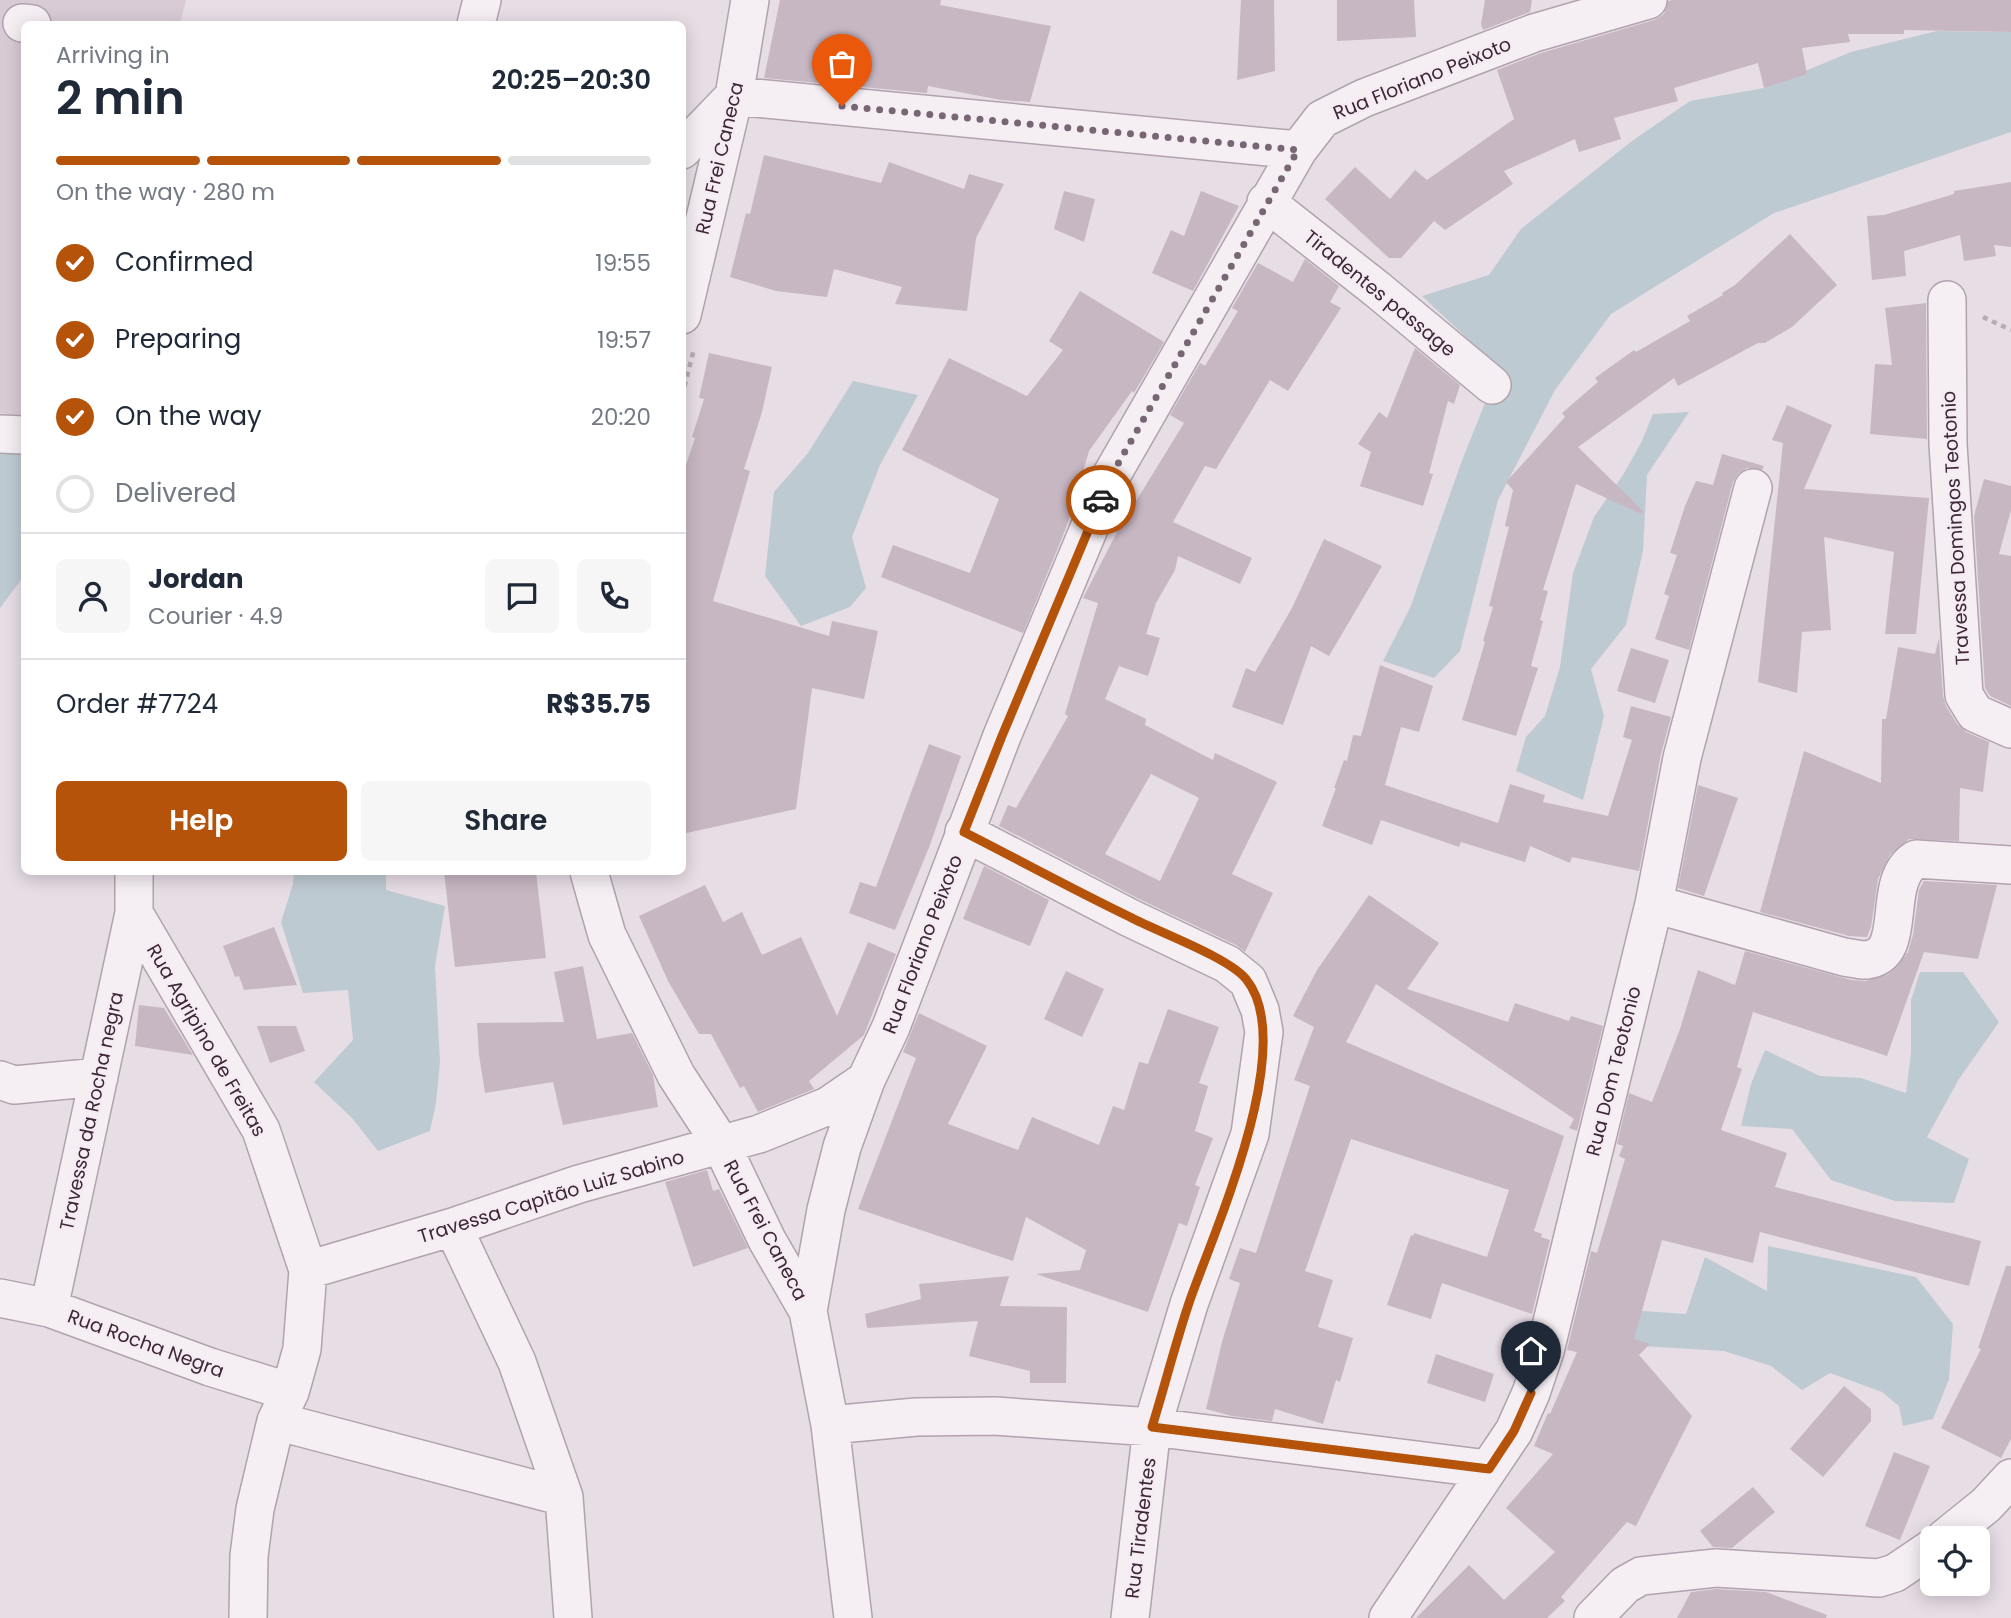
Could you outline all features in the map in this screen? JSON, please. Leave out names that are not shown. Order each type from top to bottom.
[{"type":"street","points":[[476,21],[482,0]]},
{"type":"street","name":"Rua Frei Caneca","points":[[686,299],[724,143],[750,0]]},
{"type":"street","name":"Rua Floriano Peixoto","points":[[808,1311],[826,1210],[842,1147],[866,1080],[891,1027],[1002,736],[1111,476],[1298,150],[1322,119],[1364,98],[1534,33],[1648,0]]},
{"type":"street","points":[[686,142],[734,96],[1298,150]]},
{"type":"street","points":[[686,144],[724,143]]},
{"type":"street","name":"Tiradentes passage","points":[[1266,202],[1378,289],[1492,385]]},
{"type":"street","name":"Travessa Domingos Teotonio","points":[[1947,300],[1948,444],[1964,695],[1975,713],[2011,729]]},
{"type":"street","points":[[0,434],[21,435]]},
{"type":"street","name":"Rua Dom Teotonio","points":[[1388,1618],[1514,1431],[1531,1393],[1545,1351],[1654,904],[1682,758],[1753,488]]},
{"type":"street","name":"Rua Tiradentes","points":[[964,832],[1130,918],[1227,964],[1248,981],[1260,1010],[1264,1031],[1250,1134],[1189,1304],[1152,1427],[1130,1618]]},
{"type":"street","points":[[1654,904],[1844,957],[1866,960],[1879,956],[1887,948],[1892,932],[1897,883],[1908,863],[1916,859],[2011,865]]},
{"type":"street","points":[[134,875],[134,913]]},
{"type":"street","name":"Rua Frei Caneca","points":[[590,875],[607,935],[676,1075],[721,1144],[767,1240],[808,1311],[830,1425],[853,1618]]},
{"type":"street","name":"Travessa da Rocha negra","points":[[49,1308],[134,913]]},
{"type":"street","name":"Rua Agripino de Freitas","points":[[134,913],[261,1130],[308,1270],[302,1349],[283,1406],[255,1509],[249,1556],[248,1618]]},
{"type":"street","points":[[0,1080],[14,1085],[99,1077]]},
{"type":"street","name":"Travessa Capitão Luiz Sabino","points":[[308,1270],[453,1227],[579,1184],[759,1134],[828,1106],[866,1080]]},
{"type":"street","points":[[453,1227],[517,1362],[564,1497],[573,1618]]},
{"type":"street","name":"Rua Rocha Negra","points":[[0,1298],[49,1308],[210,1367],[283,1406]]},
{"type":"street","points":[[283,1406],[564,1497]]},
{"type":"street","points":[[830,1425],[916,1417],[995,1416],[1152,1427],[1489,1469]]},
{"type":"street","points":[[1960,1526],[1986,1505],[2011,1478]]},
{"type":"street","points":[[1593,1618],[1625,1584],[1641,1576],[1716,1568],[1879,1578],[1895,1573],[1920,1556]]},
{"type":"shaded area","points":[[0,0],[186,0],[181,21],[21,21],[21,416],[0,413]]},
{"type":"shaded area","points":[[1937,31],[2011,32],[2011,132],[1774,213],[1611,314],[1555,390],[1498,500],[1460,651],[1434,678],[1383,661],[1410,608],[1461,463],[1499,368],[1422,296],[1489,275],[1521,229],[1632,141],[1690,101],[1764,88],[1851,52]]},
{"type":"shaded area","points":[[853,381],[918,395],[880,465],[852,537],[866,588],[850,607],[801,626],[765,576],[774,492],[808,453]]},
{"type":"shaded area","points":[[1689,412],[1647,475],[1643,551],[1626,625],[1591,669],[1604,716],[1583,800],[1516,771],[1526,737],[1545,716],[1560,667],[1573,573],[1594,517],[1623,475],[1653,414]]},
{"type":"shaded area","points":[[0,449],[21,451],[21,580],[0,608]]},
{"type":"shaded area","points":[[294,875],[386,875],[386,890],[445,906],[435,966],[440,1062],[430,1131],[378,1151],[352,1118],[314,1082],[353,1040],[348,990],[303,993],[281,922]]},
{"type":"shaded area","points":[[1920,972],[1963,972],[1999,1022],[1959,1079],[1927,1137],[1969,1159],[1954,1203],[1895,1201],[1831,1180],[1792,1129],[1741,1126],[1751,1084],[1765,1050],[1820,1076],[1861,1078],[1906,1093],[1911,1053],[1911,1000]]},
{"type":"shaded area","points":[[1768,1246],[1916,1277],[1953,1324],[1949,1379],[1933,1419],[1903,1426],[1899,1406],[1882,1392],[1830,1373],[1802,1390],[1771,1366],[1724,1351],[1593,1343],[1601,1308],[1686,1314],[1705,1257],[1767,1291]]},
{"type":"building","points":[[780,0],[941,0],[940,5],[1051,26],[1030,102],[1001,100],[928,86],[927,93],[764,78]]},
{"type":"building","points":[[1241,0],[1274,0],[1275,71],[1237,80]]},
{"type":"building","points":[[1337,0],[1414,0],[1416,37],[1337,41]]},
{"type":"building","points":[[1485,0],[1532,0],[1530,12],[1483,30],[1481,24]]},
{"type":"building","points":[[2011,0],[2011,32],[1904,30],[1904,34],[1848,34],[1850,42],[1802,48],[1807,74],[1764,88],[1758,63],[1674,88],[1678,101],[1614,118],[1621,139],[1579,152],[1575,139],[1504,171],[1513,184],[1445,230],[1434,221],[1401,258],[1389,258],[1325,199],[1355,167],[1390,199],[1415,170],[1427,180],[1514,119],[1497,70],[1541,53],[1654,20],[1664,14],[1668,1]]},
{"type":"building","points":[[764,155],[881,183],[889,162],[964,189],[969,174],[1004,184],[976,238],[967,311],[895,304],[902,287],[834,269],[827,297],[776,291],[730,277],[746,213],[750,214]]},
{"type":"building","points":[[2011,182],[2011,247],[1994,245],[1996,256],[1964,261],[1960,235],[1904,251],[1906,276],[1872,280],[1867,216],[1884,215],[1954,194],[1954,191]]},
{"type":"building","points":[[1064,191],[1095,199],[1084,242],[1054,229]]},
{"type":"building","points":[[1201,191],[1239,206],[1193,291],[1152,273],[1171,230],[1184,236]]},
{"type":"building","points":[[1790,234],[1837,285],[1792,327],[1678,386],[1674,378],[1578,447],[1643,511],[1641,514],[1576,484],[1543,590],[1548,591],[1531,666],[1538,668],[1516,736],[1462,720],[1485,642],[1483,641],[1493,607],[1489,606],[1509,527],[1505,526],[1513,490],[1506,482],[1565,417],[1562,413],[1598,382],[1595,378],[1634,350],[1636,352],[1690,321],[1687,316],[1723,295],[1722,293],[1735,285]]},
{"type":"building","points":[[1305,259],[1339,286],[1330,302],[1341,308],[1288,391],[1270,380],[1216,469],[1205,466],[1173,522],[1252,558],[1240,584],[1178,556],[1175,570],[1156,603],[1146,634],[1160,638],[1148,676],[1119,666],[1105,699],[1146,719],[1145,725],[1213,760],[1215,753],[1277,782],[1232,874],[1273,893],[1245,952],[1236,945],[1139,899],[999,826],[1008,805],[1016,808],[1068,716],[1065,714],[1098,603],[1083,598],[1131,505],[1133,506],[1184,423],[1170,415],[1200,363],[1205,366],[1238,311],[1232,308],[1258,263],[1293,282]],"holes":[[[1151,774],[1199,798],[1160,881],[1105,854]]]},
{"type":"building","points":[[1080,291],[1164,342],[1134,393],[1132,391],[1089,451],[1066,528],[1023,633],[881,577],[893,545],[970,573],[999,499],[902,450],[949,358],[1027,396],[1063,350],[1049,341]]},
{"type":"building","points":[[1926,303],[1927,439],[1870,434],[1875,364],[1892,365],[1885,308]]},
{"type":"building","points":[[1415,348],[1460,385],[1454,404],[1448,401],[1429,473],[1433,474],[1423,506],[1360,486],[1371,452],[1358,444],[1379,412],[1387,418]]},
{"type":"building","points":[[709,353],[772,367],[762,412],[744,469],[750,471],[713,601],[829,636],[832,621],[878,631],[864,699],[812,688],[796,809],[686,833],[686,465],[704,399],[699,398]]},
{"type":"building","points":[[1787,405],[1832,425],[1804,489],[1929,498],[1916,634],[1885,634],[1894,552],[1824,537],[1831,630],[1802,632],[1797,693],[1758,682],[1783,443],[1772,440]]},
{"type":"building","points":[[1722,454],[1764,466],[1762,470],[1747,468],[1738,474],[1733,482],[1689,650],[1655,639],[1669,596],[1664,594],[1677,555],[1670,553],[1685,506],[1696,481],[1713,485]]},
{"type":"building","points":[[1984,479],[2011,486],[2011,510],[1999,554],[2011,556],[2011,706],[1990,696],[1985,688],[1974,516]]},
{"type":"building","points":[[1324,539],[1382,566],[1329,656],[1311,646],[1283,725],[1232,707],[1246,668],[1255,672],[1292,608]]},
{"type":"building","points":[[1939,638],[1946,706],[1957,724],[1966,732],[1989,742],[1983,792],[1960,788],[1959,841],[1909,839],[1890,855],[1878,879],[1867,937],[1849,936],[1760,912],[1804,751],[1881,783],[1882,719],[1886,719],[1898,647],[1935,654]]},
{"type":"building","points":[[1631,648],[1669,660],[1655,703],[1617,691]]},
{"type":"building","points":[[1380,665],[1433,686],[1419,732],[1401,727],[1385,785],[1498,823],[1510,784],[1545,795],[1543,802],[1608,816],[1632,740],[1623,737],[1631,706],[1671,717],[1661,754],[1639,871],[1572,857],[1570,863],[1530,846],[1525,862],[1461,842],[1459,847],[1381,820],[1372,845],[1322,826],[1344,760],[1347,761],[1353,735],[1361,736]]},
{"type":"building","points":[[929,744],[961,756],[930,845],[895,930],[849,913],[860,882],[876,887]]},
{"type":"building","points":[[1698,785],[1738,798],[1704,896],[1678,888]]},
{"type":"building","points":[[984,866],[1049,900],[1030,946],[963,919]]},
{"type":"building","points":[[444,875],[536,875],[546,958],[455,967]]},
{"type":"building","points":[[1924,881],[1997,885],[1978,959],[1924,952],[1887,1056],[1753,1012],[1737,1067],[1742,1069],[1721,1130],[1787,1153],[1775,1187],[1981,1241],[1969,1286],[1760,1232],[1753,1263],[1662,1240],[1634,1339],[1650,1344],[1639,1355],[1692,1416],[1636,1526],[1627,1522],[1561,1597],[1565,1601],[1547,1618],[1416,1618],[1469,1565],[1504,1600],[1555,1552],[1506,1508],[1553,1454],[1534,1446],[1577,1352],[1567,1350],[1591,1251],[1597,1253],[1625,1159],[1619,1156],[1623,1146],[1617,1144],[1629,1093],[1652,1102],[1680,1029],[1698,970],[1735,985],[1745,951],[1851,980],[1866,981],[1887,975],[1908,952],[1919,890]]},
{"type":"building","points":[[705,885],[723,922],[742,912],[762,955],[801,937],[837,1016],[868,942],[896,954],[864,1035],[809,1081],[814,1089],[758,1112],[744,1086],[740,1088],[711,1034],[699,1034],[668,981],[639,916]]},
{"type":"building","points":[[1369,895],[1439,943],[1407,989],[1508,1022],[1515,1003],[1569,1021],[1571,1016],[1603,1026],[1577,1131],[1569,1128],[1574,1119],[1376,984],[1346,1042],[1564,1136],[1534,1231],[1550,1240],[1532,1314],[1442,1283],[1431,1319],[1387,1305],[1411,1235],[1414,1233],[1487,1257],[1509,1190],[1351,1139],[1305,1271],[1333,1280],[1318,1327],[1353,1338],[1340,1382],[1336,1380],[1323,1424],[1275,1409],[1272,1421],[1232,1416],[1206,1409],[1240,1283],[1229,1279],[1240,1248],[1256,1253],[1310,1086],[1294,1080],[1314,1027],[1293,1016],[1317,970]]},
{"type":"building","points":[[274,927],[297,985],[244,990],[239,976],[235,977],[223,946]]},
{"type":"building","points":[[583,966],[597,1039],[632,1033],[653,1075],[658,1107],[563,1125],[553,1082],[485,1093],[477,1023],[564,1022],[554,972]]},
{"type":"building","points":[[1066,971],[1104,989],[1082,1037],[1044,1019]]},
{"type":"building","points":[[139,1005],[164,1008],[193,1055],[135,1046]]},
{"type":"building","points":[[1168,1009],[1219,1027],[1199,1083],[1208,1086],[1195,1131],[1213,1138],[1195,1185],[1200,1187],[1187,1226],[1179,1223],[1148,1312],[1036,1274],[1080,1270],[1086,1250],[1026,1217],[1013,1261],[858,1209],[916,1058],[903,1052],[919,1013],[987,1046],[948,1124],[1018,1150],[1032,1117],[1099,1145],[1113,1106],[1124,1110],[1139,1062],[1148,1064]]},
{"type":"building","points":[[257,1026],[296,1026],[305,1051],[270,1063]]},
{"type":"building","points":[[707,1170],[713,1191],[719,1189],[748,1248],[693,1267],[665,1182]]},
{"type":"building","points":[[2006,1266],[2011,1266],[2011,1439],[2001,1458],[1941,1428],[1981,1349],[1978,1348]]},
{"type":"building","points":[[1009,1276],[1000,1306],[1067,1307],[1066,1383],[1030,1383],[1030,1371],[969,1356],[978,1321],[867,1328],[865,1314],[921,1299],[919,1284]]},
{"type":"building","points":[[1436,1354],[1494,1374],[1485,1402],[1427,1383]]},
{"type":"building","points":[[1844,1386],[1871,1409],[1871,1421],[1823,1477],[1790,1449]]},
{"type":"building","points":[[1894,1452],[1930,1466],[1900,1540],[1865,1526]]},
{"type":"building","points":[[1753,1487],[1775,1512],[1732,1548],[1713,1547],[1700,1531]]},
{"type":"building","points":[[1716,1589],[1766,1592],[1827,1615],[1826,1618],[1677,1618],[1691,1592]]},
{"type":"way so far","points":[[842,106],[1298,150],[1111,476],[1101,500]]},
{"type":"route","points":[[1101,500],[964,832],[1237,970],[1248,981],[1260,1010],[1264,1031],[1250,1134],[1189,1304],[1152,1427],[1489,1469],[1514,1431],[1531,1393]]}]
